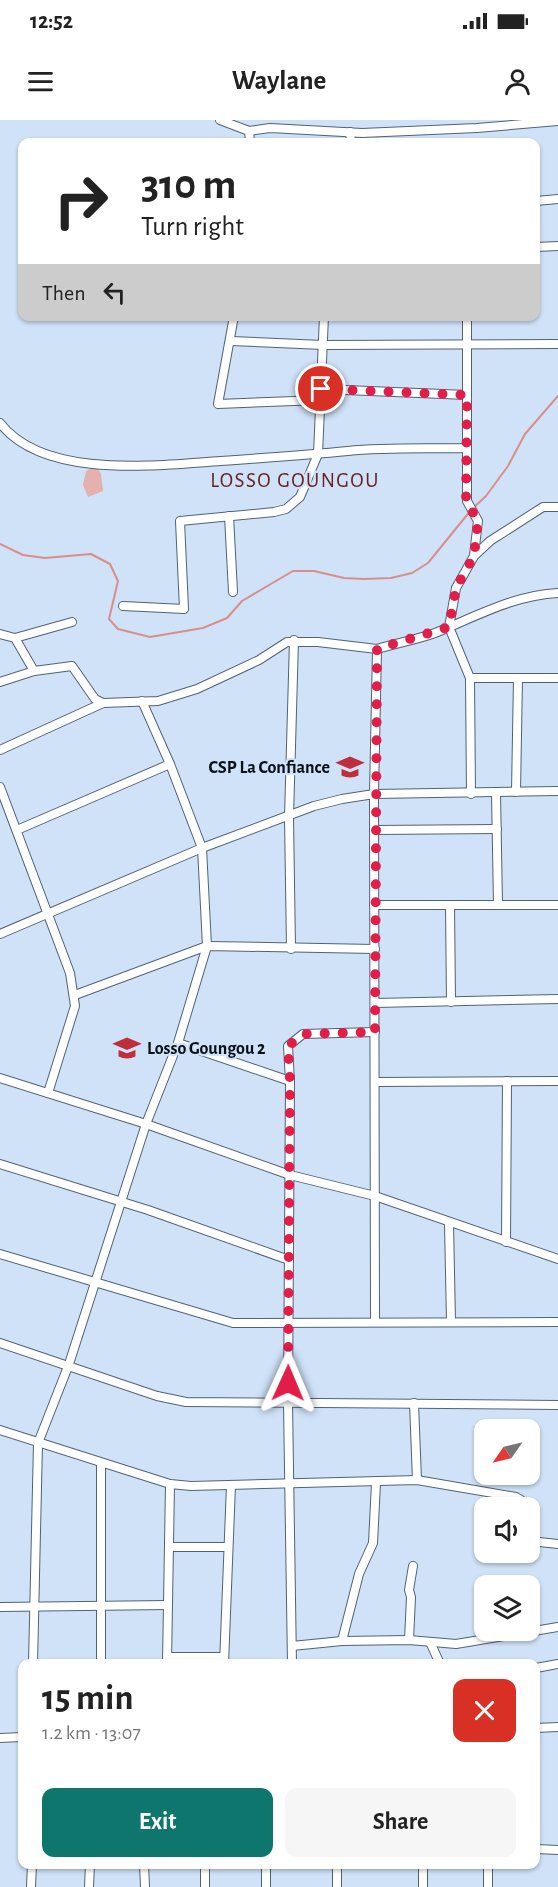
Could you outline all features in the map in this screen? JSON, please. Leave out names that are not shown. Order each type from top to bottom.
[{"type":"street","points":[[220,120],[249,131],[270,128],[350,132],[424,130],[558,121]]},
{"type":"street","points":[[424,120],[424,130]]},
{"type":"street","points":[[249,131],[250,138]]},
{"type":"street","points":[[350,132],[351,138]]},
{"type":"street","points":[[540,201],[558,199]]},
{"type":"street","points":[[540,247],[558,246]]},
{"type":"street","points":[[233,321],[218,404],[321,400]]},
{"type":"street","points":[[123,606],[184,609],[180,521],[274,512],[286,509],[300,497],[318,454],[324,321]]},
{"type":"street","points":[[467,321],[466,501],[478,521],[474,556]]},
{"type":"street","points":[[231,342],[323,345],[558,344]]},
{"type":"street","points":[[321,389],[467,395]]},
{"type":"street","points":[[0,423],[9,434],[48,454],[113,466],[318,454],[350,450],[466,448]]},
{"type":"street","points":[[471,794],[470,678],[449,627],[456,588],[474,556],[515,522],[543,507],[558,507]]},
{"type":"street","points":[[229,516],[233,592]]},
{"type":"street","points":[[0,750],[103,703],[158,701],[197,689],[259,660],[294,640],[377,649],[449,627],[477,613],[521,599],[558,593]]},
{"type":"street","points":[[15,638],[72,622]]},
{"type":"street","points":[[0,634],[10,634],[15,638],[34,671]]},
{"type":"street","points":[[291,949],[289,817],[294,640]]},
{"type":"street","points":[[375,1322],[374,794],[377,649]]},
{"type":"street","points":[[0,682],[34,671],[72,666],[95,699],[103,703]]},
{"type":"street","points":[[470,678],[558,678]]},
{"type":"street","points":[[516,792],[518,678]]},
{"type":"street","points":[[33,1659],[38,1443],[69,1365],[146,1124],[178,1043],[207,946],[202,848],[170,764],[142,701]]},
{"type":"street","points":[[17,831],[170,764]]},
{"type":"street","points":[[0,787],[70,973],[75,995],[72,1019],[48,1093]]},
{"type":"street","points":[[0,934],[202,848],[314,806],[374,794],[558,791]]},
{"type":"street","points":[[496,793],[498,905]]},
{"type":"street","points":[[374,830],[497,829]]},
{"type":"street","points":[[374,905],[558,905]]},
{"type":"street","points":[[450,905],[451,1002]]},
{"type":"street","points":[[75,995],[207,946],[375,950]]},
{"type":"street","points":[[375,1002],[558,999]]},
{"type":"street","points":[[292,1659],[288,1403],[290,1081],[288,1046],[297,1036],[306,1034],[375,1032]]},
{"type":"street","points":[[178,1043],[290,1081]]},
{"type":"street","points":[[0,1078],[146,1124],[290,1174],[375,1196],[558,1259]]},
{"type":"street","points":[[506,1242],[507,1081]]},
{"type":"street","points":[[375,1082],[558,1081]]},
{"type":"street","points":[[0,1164],[289,1260]]},
{"type":"street","points":[[449,1223],[450,1322]]},
{"type":"street","points":[[0,1254],[233,1323],[558,1322]]},
{"type":"street","points":[[0,1342],[174,1401],[558,1405]]},
{"type":"street","points":[[414,1403],[417,1480]]},
{"type":"street","points":[[0,1430],[170,1484],[231,1485],[417,1480],[516,1497]]},
{"type":"street","points":[[101,1463],[101,1659]]},
{"type":"street","points":[[342,1641],[359,1574],[373,1543],[376,1482]]},
{"type":"street","points":[[167,1659],[170,1484]]},
{"type":"street","points":[[224,1659],[227,1547],[231,1531],[231,1485]]},
{"type":"street","points":[[540,1542],[558,1544]]},
{"type":"street","points":[[169,1547],[227,1547]]},
{"type":"street","points":[[408,1640],[411,1597],[409,1590],[413,1566]]},
{"type":"street","points":[[0,1607],[168,1605]]},
{"type":"street","points":[[292,1647],[342,1641],[408,1640],[431,1644],[481,1642],[558,1627]]},
{"type":"street","points":[[431,1644],[438,1659]]},
{"type":"street","points":[[540,1667],[558,1664]]},
{"type":"street","points":[[540,1728],[558,1727]]},
{"type":"street","points":[[0,1738],[18,1737]]},
{"type":"street","points":[[540,1850],[550,1852],[558,1850]]},
{"type":"street","points":[[32,1869],[32,1887]]},
{"type":"street","points":[[89,1887],[90,1869]]},
{"type":"street","points":[[144,1869],[145,1887]]},
{"type":"street","points":[[205,1869],[205,1887]]},
{"type":"street","points":[[266,1869],[266,1887]]},
{"type":"street","points":[[337,1887],[338,1869]]},
{"type":"street","points":[[423,1869],[423,1887]]},
{"type":"street","points":[[488,1869],[488,1887]]},
{"type":"shaded area","points":[[96,466],[101,474],[103,491],[88,497],[83,485],[86,471]]},
{"type":"waterway","points":[[0,544],[23,555],[45,558],[91,554],[110,564],[118,581],[109,619],[118,629],[150,637],[203,628],[227,618],[242,601],[293,571],[314,571],[344,578],[364,579],[391,578],[412,573],[428,563],[471,510],[486,496],[508,466],[525,434],[558,396]]},
{"type":"place","name":"CSP La Confiance","points":[[350,767]]},
{"type":"place","name":"Losso Goungou 2","points":[[127,1048]]},
{"type":"district","name":"LOSSO GOUNGOU","points":[[295,480]]},
{"type":"route","points":[[288,1383],[290,1174],[288,1046],[292,1040],[303,1034],[375,1032],[374,794],[377,649],[410,641],[449,627],[456,588],[474,556],[478,521],[466,501],[467,395],[321,389]]}]
